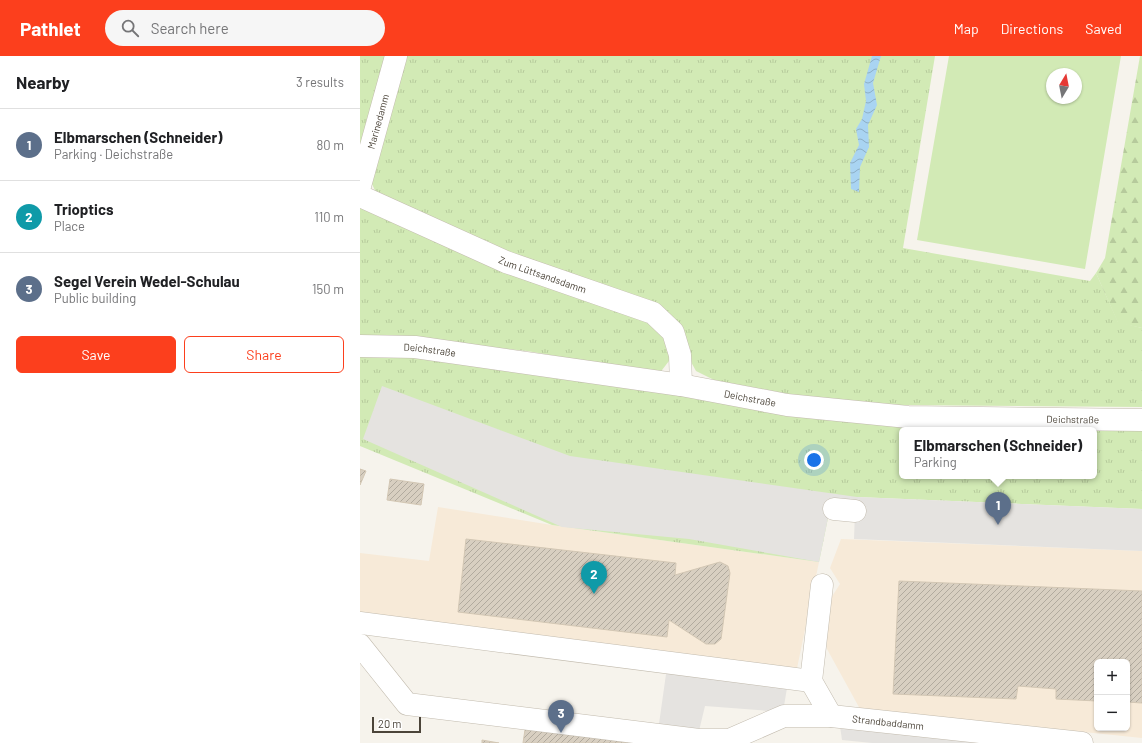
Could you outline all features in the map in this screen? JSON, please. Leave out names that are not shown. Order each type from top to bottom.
[{"type":"street","name":"Marinedamm","points":[[360,186],[396,56]]},
{"type":"street","name":"Zum Lüttsandsdamm","points":[[360,196],[506,262],[653,313],[673,332],[680,355],[681,385]]},
{"type":"street","name":"Deichstraße","points":[[360,346],[415,348],[681,385],[787,405],[908,417],[1142,420]]},
{"type":"street","points":[[822,584],[811,681],[831,716]]},
{"type":"street","points":[[360,623],[811,681]]},
{"type":"street","points":[[360,645],[407,704],[699,740],[728,742]]},
{"type":"street","name":"Strandbaddamm","points":[[728,742],[784,716],[831,716],[1082,743]]},
{"type":"shaded area","points":[[382,386],[570,456],[857,497],[1142,509],[1142,551],[854,539],[855,512],[828,518],[819,562],[689,539],[562,527],[363,439]]},
{"type":"shaded area","points":[[438,507],[552,525],[819,562],[795,678],[360,616],[360,553],[429,561]]},
{"type":"shaded area","points":[[841,539],[1142,551],[1142,738],[860,709],[827,649],[825,631],[831,598],[840,584],[830,568]]},
{"type":"shaded area","points":[[667,667],[788,682],[783,712],[705,706],[698,735],[658,731]]},
{"type":"shaded area","points":[[840,726],[1023,743],[872,743],[842,740]]},
{"type":"green space","points":[[360,56],[391,56],[360,177]]},
{"type":"green space","points":[[400,56],[935,56],[903,248],[1090,281],[1096,273],[1118,322],[1142,328],[1142,407],[900,405],[794,395],[714,380],[696,371],[685,351],[678,333],[580,284],[378,197],[372,184],[373,168]]},
{"type":"green space","points":[[949,56],[1121,56],[1085,269],[917,240]]},
{"type":"green space","points":[[1140,56],[1142,56],[1142,328],[1118,323],[1096,273],[1105,258]]},
{"type":"green space","points":[[360,201],[647,313],[669,336],[672,357],[659,374],[527,351],[360,336]]},
{"type":"green space","points":[[360,357],[437,358],[686,396],[1142,428],[1142,509],[857,497],[828,518],[819,562],[552,525],[360,446]]},
{"type":"water","points":[[872,56],[881,56],[873,83],[877,105],[868,125],[869,147],[860,167],[859,192],[851,189],[850,163],[859,145],[856,129],[862,119],[866,101],[864,84]]},
{"type":"building","points":[[360,469],[366,471],[360,485]]},
{"type":"building","points":[[390,479],[424,484],[421,505],[387,500]]},
{"type":"building","points":[[466,539],[676,563],[675,575],[720,562],[728,566],[730,573],[721,639],[715,644],[706,644],[669,620],[667,637],[458,612]]},
{"type":"building","points":[[899,581],[1142,591],[1142,703],[1130,702],[1130,659],[1094,659],[1094,701],[1056,699],[1056,689],[1018,686],[1016,699],[893,694]]},
{"type":"building","points":[[526,723],[669,743],[523,743]]},
{"type":"building","points":[[482,740],[499,743],[482,743]]},
{"type":"place","name":"Elbmarschen (Schneider)","points":[[998,525]]},
{"type":"place","name":"Trioptics","points":[[594,594]]},
{"type":"place","name":"Segel Verein Wedel-Schulau","points":[[561,733]]}]
